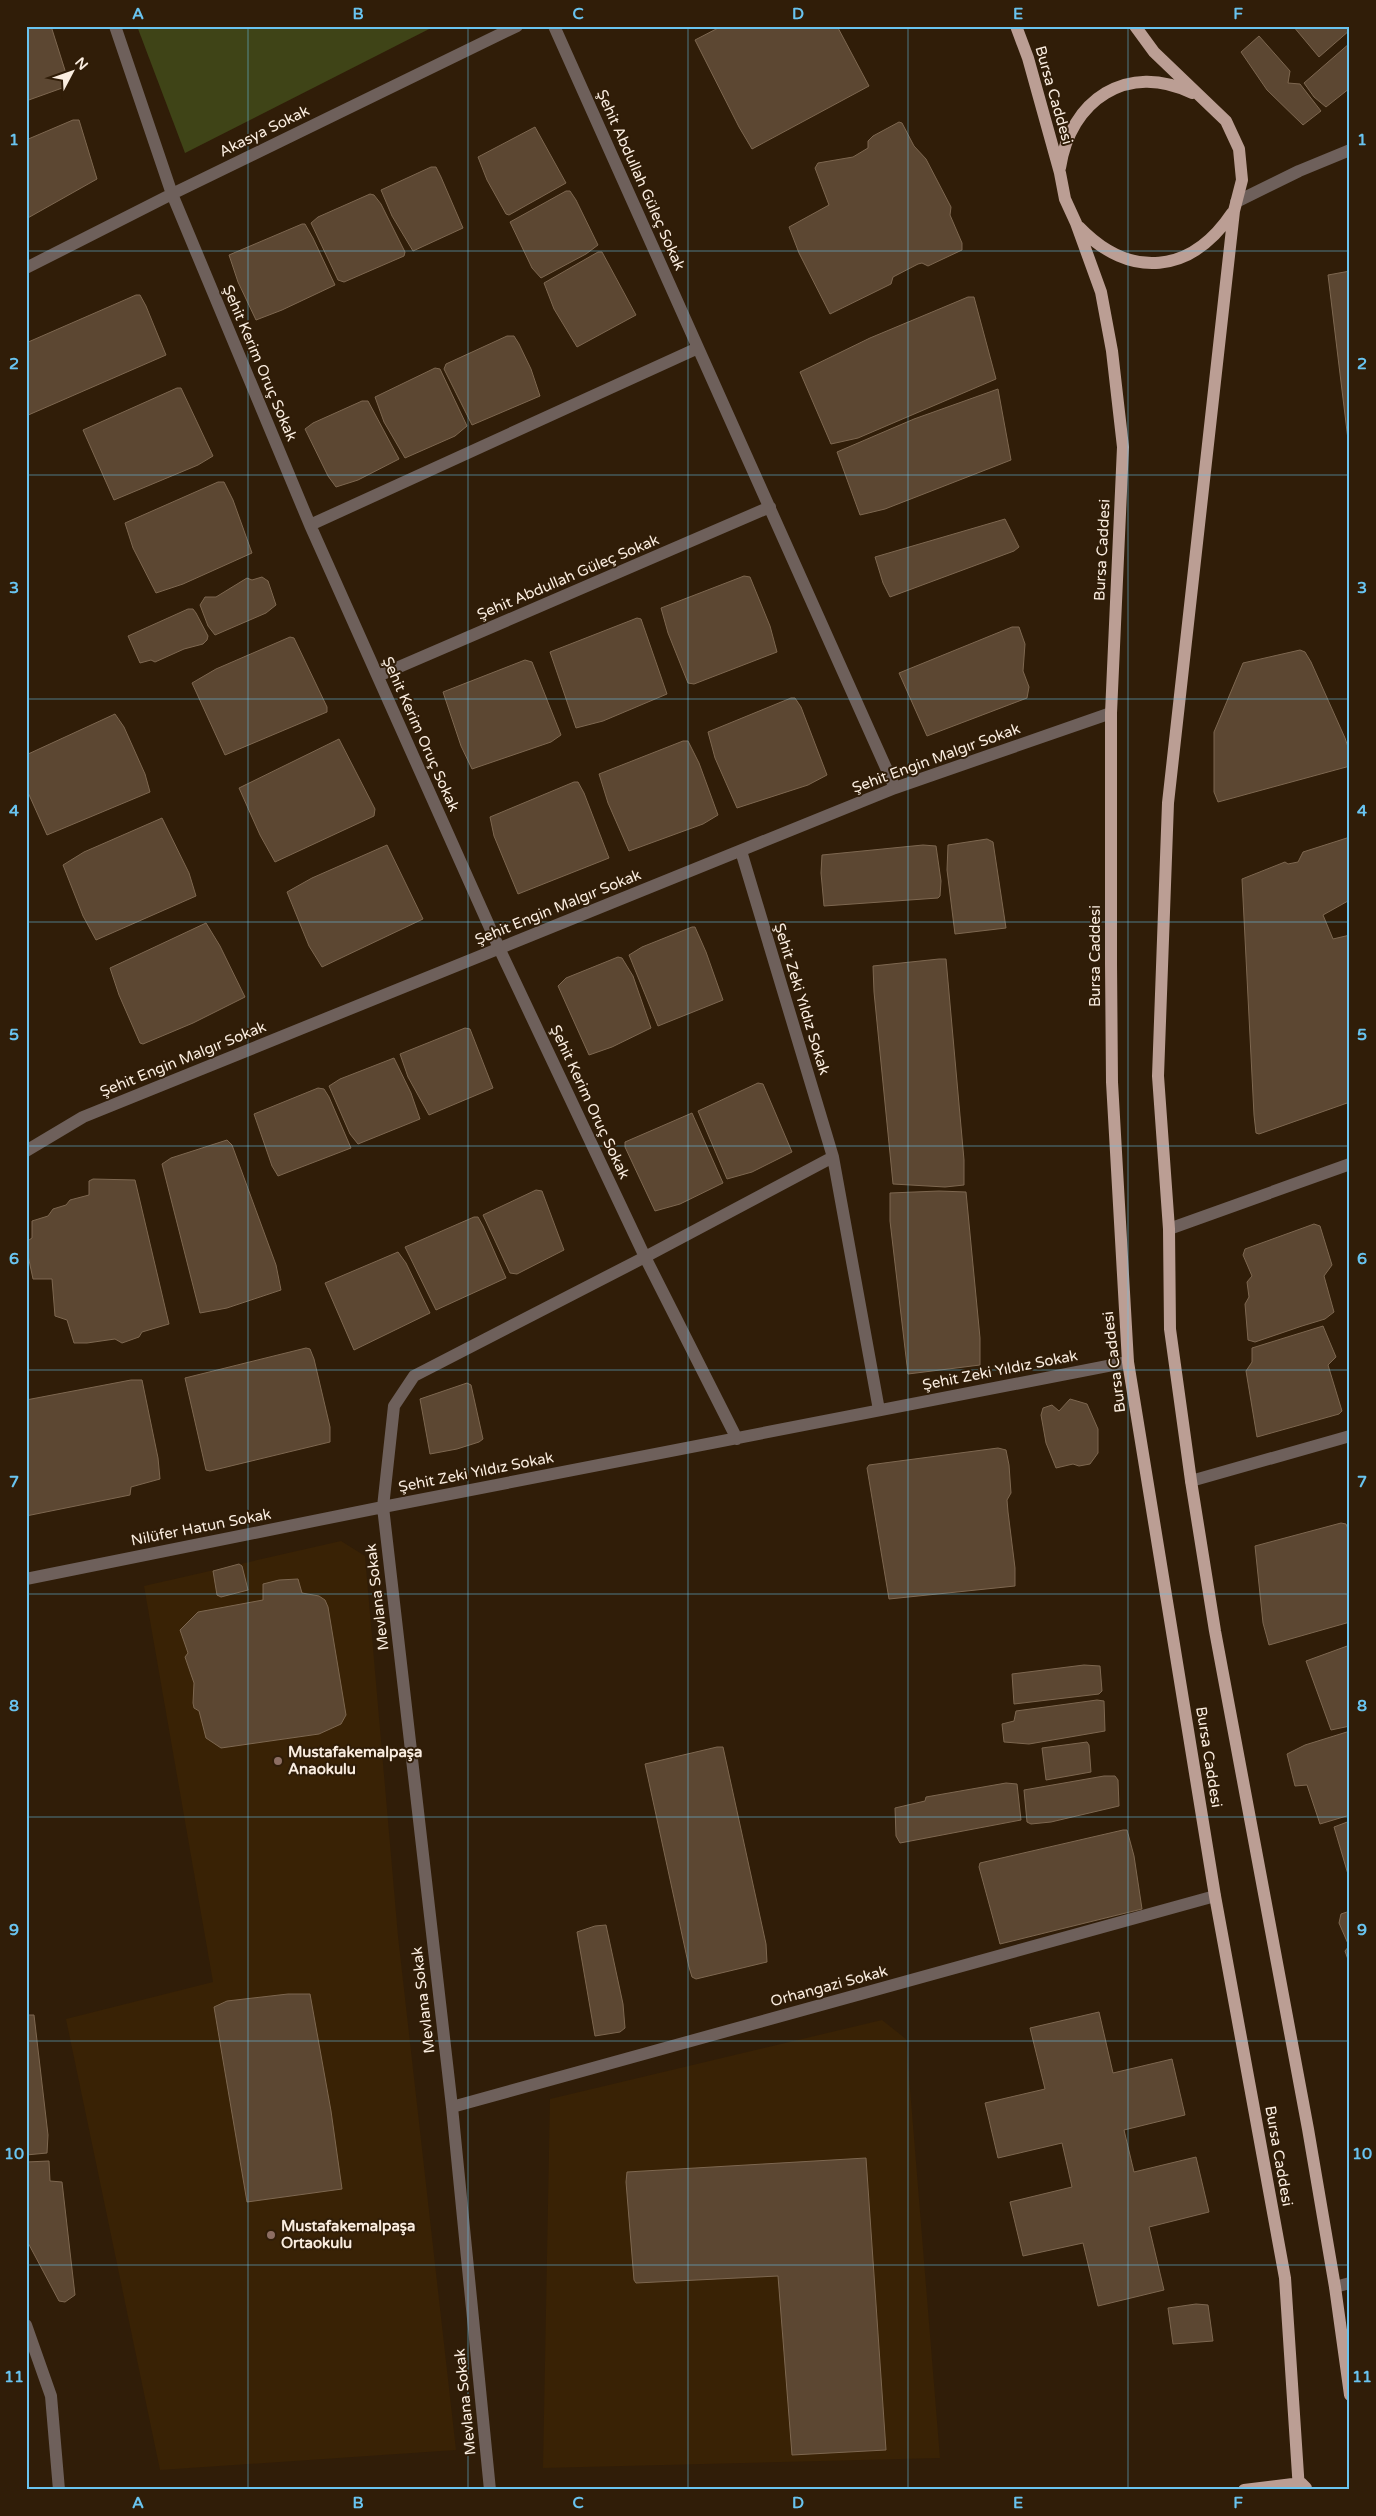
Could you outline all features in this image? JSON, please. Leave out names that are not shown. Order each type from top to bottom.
[{"type":"main road","name":"Bursa Caddesi","points":[[1016,26],[1028,58],[1060,173],[1064,199],[1076,223],[1101,292],[1112,351],[1123,447],[1111,713],[1112,1082],[1128,1362],[1215,1896],[1286,2278],[1303,2487]]},
{"type":"main road","name":"Bursa Caddesi","points":[[1135,26],[1154,52],[1226,120],[1239,149],[1242,180],[1235,206],[1168,803],[1158,1076],[1169,1228],[1170,1329],[1191,1481],[1215,1631],[1335,2287],[1350,2395]]},
{"type":"main road","name":"Bursa Caddesi","points":[[1060,173],[1064,147],[1076,121],[1094,100],[1119,86],[1148,81],[1176,84],[1204,98]]},
{"type":"main road","name":"Bursa Caddesi","points":[[1076,223],[1094,242],[1118,256],[1145,263],[1172,261],[1198,250],[1219,233],[1235,206]]},
{"type":"main road","points":[[1244,2490],[1303,2487]]},
{"type":"street","name":"Şehit Kerim Oruç Sokak","points":[[115,26],[172,194],[310,525],[499,948],[645,1257],[737,1439]]},
{"type":"street","name":"Akasya Sokak","points":[[26,268],[172,194],[517,26]]},
{"type":"street","name":"Şehit Abdullah Güleç Sokak","points":[[554,26],[895,788]]},
{"type":"street","points":[[1235,206],[1299,170],[1350,150]]},
{"type":"street","points":[[310,525],[698,348]]},
{"type":"street","name":"Şehit Abdullah Güleç Sokak","points":[[378,676],[770,507]]},
{"type":"street","name":"Şehit Engin Malgır Sokak","points":[[26,1151],[83,1117],[895,788],[1111,713]]},
{"type":"street","name":"Şehit Zeki Yıldız Sokak","points":[[741,851],[833,1157],[879,1410]]},
{"type":"street","name":"Şehit Zeki Yıldız Sokak","points":[[833,1157],[645,1257],[414,1376],[394,1406],[383,1507],[1128,1362]]},
{"type":"street","points":[[1169,1228],[1350,1164]]},
{"type":"street","points":[[1191,1481],[1350,1436]]},
{"type":"street","name":"Nilüfer Hatun Sokak","points":[[26,1579],[383,1507]]},
{"type":"street","name":"Mevlana Sokak","points":[[383,1507],[452,2107],[490,2490]]},
{"type":"street","name":"Orhangazi Sokak","points":[[452,2107],[1215,1896]]},
{"type":"street","points":[[1335,2287],[1350,2283]]},
{"type":"street","points":[[26,2325],[51,2396],[59,2490]]},
{"type":"shaded area","name":"Mustafakemalpaşa Ortaokulu","points":[[341,1541],[365,1556],[398,1936],[456,2450],[160,2470],[66,2019],[213,1982],[144,1586]]},
{"type":"shaded area","points":[[882,2020],[906,2039],[940,2458],[543,2468],[550,2099]]},
{"type":"green space","points":[[137,26],[435,26],[185,153]]},
{"type":"building","points":[[26,26],[51,26],[69,83],[65,87],[26,101]]},
{"type":"building","points":[[722,26],[837,26],[869,86],[752,149],[695,40]]},
{"type":"building","points":[[1293,26],[1350,26],[1350,30],[1319,57]]},
{"type":"building","points":[[1259,36],[1290,71],[1288,83],[1300,84],[1321,111],[1303,125],[1267,90],[1241,52]]},
{"type":"building","points":[[1350,43],[1350,88],[1326,107],[1314,97],[1304,83]]},
{"type":"building","points":[[73,120],[79,120],[97,179],[26,219],[26,140]]},
{"type":"building","points":[[899,122],[902,123],[914,146],[926,159],[951,207],[950,215],[962,243],[962,250],[928,266],[922,263],[918,264],[893,277],[891,284],[830,314],[799,253],[789,227],[829,205],[815,168],[818,163],[853,157],[868,148],[868,141],[873,136]]},
{"type":"building","points":[[535,127],[566,183],[509,215],[506,214],[487,180],[478,157]]},
{"type":"building","points":[[431,167],[436,167],[463,228],[413,251],[392,216],[381,190]]},
{"type":"building","points":[[566,191],[570,191],[576,200],[598,245],[586,254],[541,278],[532,268],[510,222]]},
{"type":"building","points":[[370,194],[374,195],[381,204],[405,252],[404,256],[344,282],[338,280],[311,223],[318,217]]},
{"type":"building","points":[[305,224],[313,238],[335,285],[256,320],[238,282],[229,255]]},
{"type":"building","points":[[598,252],[602,252],[636,315],[577,347],[554,309],[544,283]]},
{"type":"building","points":[[1350,271],[1350,456],[1328,275]]},
{"type":"building","points":[[136,295],[140,295],[146,306],[166,355],[26,416],[26,343]]},
{"type":"building","points":[[968,297],[974,297],[996,379],[858,438],[831,444],[800,372],[870,338]]},
{"type":"building","points":[[507,336],[514,336],[519,344],[531,369],[540,396],[472,425],[444,369],[446,364]]},
{"type":"building","points":[[435,368],[440,369],[467,426],[455,436],[405,458],[384,422],[375,397]]},
{"type":"building","points":[[177,388],[181,388],[213,456],[198,465],[114,500],[83,430]]},
{"type":"building","points":[[998,389],[1011,460],[885,509],[860,515],[837,452],[914,419]]},
{"type":"building","points":[[362,401],[368,401],[399,459],[358,480],[336,487],[328,476],[305,429],[313,423]]},
{"type":"building","points":[[218,482],[224,482],[233,500],[252,553],[183,584],[156,593],[133,548],[125,523]]},
{"type":"building","points":[[1005,519],[1019,547],[1014,551],[890,597],[883,583],[875,557]]},
{"type":"building","points":[[744,576],[750,577],[770,626],[777,652],[694,684],[688,683],[668,633],[661,608]]},
{"type":"building","points":[[262,577],[268,581],[276,605],[266,613],[215,635],[208,626],[200,605],[205,597],[216,597],[247,578],[252,580]]},
{"type":"building","points":[[188,609],[193,609],[196,613],[208,636],[207,640],[203,644],[184,649],[155,662],[151,660],[140,663],[128,636]]},
{"type":"building","points":[[637,618],[641,619],[667,694],[603,721],[576,728],[550,652]]},
{"type":"building","points":[[1012,627],[1019,627],[1025,644],[1023,671],[1029,687],[1027,698],[927,736],[899,673]]},
{"type":"building","points":[[290,637],[294,638],[327,707],[327,712],[225,755],[192,683],[216,669]]},
{"type":"building","points":[[1300,650],[1305,652],[1311,662],[1345,738],[1350,753],[1350,766],[1218,802],[1214,792],[1214,732],[1243,663]]},
{"type":"building","points":[[525,660],[532,662],[561,735],[551,742],[472,769],[461,746],[443,692]]},
{"type":"building","points":[[795,698],[801,707],[827,775],[808,785],[737,808],[715,758],[708,732]]},
{"type":"building","points":[[115,714],[124,727],[145,774],[150,792],[47,835],[26,788],[26,755]]},
{"type":"building","points":[[339,739],[375,809],[374,816],[275,862],[260,835],[239,788]]},
{"type":"building","points":[[683,741],[688,741],[699,763],[718,815],[703,824],[629,851],[608,803],[599,774]]},
{"type":"building","points":[[578,782],[584,793],[609,858],[518,894],[494,836],[490,817]]},
{"type":"building","points":[[162,818],[189,873],[196,896],[96,940],[83,916],[63,865],[84,852]]},
{"type":"building","points":[[1350,837],[1350,897],[1348,901],[1323,915],[1333,939],[1350,935],[1350,1102],[1259,1134],[1256,1133],[1254,1115],[1242,879],[1285,862],[1288,864],[1298,862],[1303,852]]},
{"type":"building","points":[[987,839],[993,842],[1006,928],[955,934],[947,870],[948,845]]},
{"type":"building","points":[[387,845],[423,919],[322,967],[309,946],[287,892],[312,878]]},
{"type":"building","points":[[923,845],[936,846],[941,881],[940,896],[938,898],[824,906],[821,873],[822,855]]},
{"type":"building","points":[[206,923],[220,946],[245,997],[193,1023],[143,1044],[140,1043],[119,995],[110,968]]},
{"type":"building","points":[[695,927],[706,952],[723,1000],[658,1026],[629,955],[642,947]]},
{"type":"building","points":[[618,957],[622,958],[633,976],[651,1028],[612,1047],[589,1055],[558,986],[566,978]]},
{"type":"building","points":[[946,959],[964,1160],[964,1185],[945,1187],[893,1184],[873,966]]},
{"type":"building","points":[[465,1028],[470,1029],[493,1088],[429,1115],[408,1077],[400,1054]]},
{"type":"building","points":[[394,1058],[411,1093],[420,1119],[358,1144],[350,1134],[329,1086],[340,1079]]},
{"type":"building","points":[[758,1083],[763,1084],[792,1152],[752,1172],[727,1179],[698,1111]]},
{"type":"building","points":[[318,1088],[324,1089],[329,1097],[351,1148],[278,1176],[272,1166],[254,1114]]},
{"type":"building","points":[[692,1113],[723,1183],[680,1204],[655,1211],[625,1147],[625,1142]]},
{"type":"building","points":[[227,1140],[232,1145],[276,1265],[281,1290],[227,1308],[200,1313],[162,1164],[171,1158]]},
{"type":"building","points":[[93,1179],[135,1180],[169,1324],[142,1332],[139,1337],[122,1343],[115,1339],[74,1343],[67,1320],[55,1316],[52,1279],[33,1279],[26,1246],[26,1242],[32,1238],[32,1221],[48,1216],[53,1209],[66,1205],[70,1200],[89,1195],[89,1181]]},
{"type":"building","points":[[536,1190],[542,1191],[564,1250],[517,1274],[510,1273],[483,1215]]},
{"type":"building","points":[[966,1192],[980,1338],[980,1365],[908,1374],[890,1221],[890,1193]]},
{"type":"building","points":[[474,1217],[478,1217],[483,1226],[506,1278],[436,1310],[405,1247]]},
{"type":"building","points":[[1314,1224],[1320,1226],[1332,1265],[1324,1276],[1334,1312],[1325,1319],[1255,1342],[1248,1340],[1245,1304],[1249,1297],[1247,1282],[1252,1276],[1243,1255],[1245,1249]]},
{"type":"building","points":[[398,1252],[406,1263],[430,1313],[354,1350],[325,1283]]},
{"type":"building","points":[[1323,1326],[1336,1357],[1328,1365],[1342,1411],[1339,1414],[1257,1437],[1246,1371],[1252,1362],[1252,1348]]},
{"type":"building","points":[[306,1348],[310,1349],[314,1359],[330,1427],[330,1442],[210,1471],[206,1470],[185,1378]]},
{"type":"building","points":[[131,1380],[142,1380],[158,1458],[160,1479],[131,1487],[130,1495],[26,1516],[26,1400]]},
{"type":"building","points":[[467,1383],[471,1385],[483,1439],[457,1449],[430,1454],[420,1399]]},
{"type":"building","points":[[1070,1399],[1087,1404],[1098,1429],[1098,1453],[1090,1464],[1079,1466],[1073,1464],[1056,1468],[1046,1443],[1041,1415],[1043,1408],[1052,1405],[1059,1411]]},
{"type":"building","points":[[998,1448],[1006,1450],[1009,1465],[1011,1493],[1007,1500],[1015,1568],[1015,1586],[889,1599],[867,1468],[869,1465]]},
{"type":"building","points":[[1341,1523],[1346,1524],[1350,1534],[1350,1622],[1269,1645],[1263,1623],[1255,1546]]},
{"type":"building","points":[[239,1564],[242,1566],[248,1590],[221,1597],[217,1595],[213,1571]]},
{"type":"building","points":[[298,1579],[302,1593],[319,1596],[325,1600],[328,1607],[346,1715],[341,1724],[319,1734],[221,1748],[206,1738],[199,1711],[194,1708],[194,1683],[185,1657],[188,1653],[180,1630],[198,1612],[263,1600],[263,1584],[279,1580]]},
{"type":"building","points":[[1350,1645],[1350,1726],[1331,1730],[1306,1661]]},
{"type":"building","points":[[1084,1665],[1100,1666],[1102,1691],[1099,1694],[1014,1704],[1012,1674]]},
{"type":"building","points":[[1097,1700],[1104,1701],[1105,1731],[1029,1744],[1004,1742],[1002,1724],[1014,1721],[1016,1711]]},
{"type":"building","points":[[1350,1731],[1350,1815],[1320,1824],[1307,1785],[1295,1786],[1287,1754],[1305,1745]]},
{"type":"building","points":[[1087,1742],[1089,1745],[1091,1772],[1046,1780],[1042,1748]]},
{"type":"building","points":[[723,1747],[766,1944],[767,1962],[696,1979],[692,1977],[689,1967],[645,1764]]},
{"type":"building","points":[[1104,1776],[1115,1776],[1118,1780],[1119,1806],[1051,1822],[1031,1824],[1027,1822],[1024,1790]]},
{"type":"building","points":[[1006,1783],[1017,1784],[1021,1820],[900,1843],[896,1836],[895,1808],[925,1801],[926,1797]]},
{"type":"building","points":[[1350,1821],[1350,1881],[1334,1827]]},
{"type":"building","points":[[1127,1830],[1134,1856],[1142,1909],[1000,1944],[979,1867],[980,1863]]},
{"type":"building","points":[[1350,1911],[1350,1965],[1345,1951],[1349,1946],[1339,1923],[1341,1914]]},
{"type":"building","points":[[606,1925],[623,2004],[625,2028],[620,2032],[595,2036],[577,1932],[595,1926]]},
{"type":"building","points":[[288,1994],[310,1994],[331,2111],[342,2189],[247,2202],[214,2007],[227,2001]]},
{"type":"building","points":[[1099,2012],[1113,2073],[1172,2059],[1185,2115],[1124,2130],[1134,2172],[1196,2157],[1209,2212],[1149,2227],[1164,2290],[1098,2306],[1083,2243],[1023,2256],[1010,2202],[1072,2187],[1062,2143],[998,2158],[985,2103],[1045,2089],[1030,2028]]},
{"type":"building","points":[[34,2015],[48,2135],[47,2153],[26,2155],[26,2016]]},
{"type":"building","points":[[866,2158],[886,2450],[792,2455],[778,2276],[636,2283],[634,2280],[626,2182],[627,2172]]},
{"type":"building","points":[[49,2161],[50,2181],[62,2182],[75,2295],[65,2302],[59,2301],[26,2239],[26,2162]]},
{"type":"building","points":[[1196,2304],[1208,2305],[1213,2341],[1173,2344],[1168,2308]]},
{"type":"place","name":"Mustafakemalpaşa Anaokulu","points":[[278,1761]]},
{"type":"place","name":"Mustafakemalpaşa Ortaokulu","points":[[271,2235]]}]
